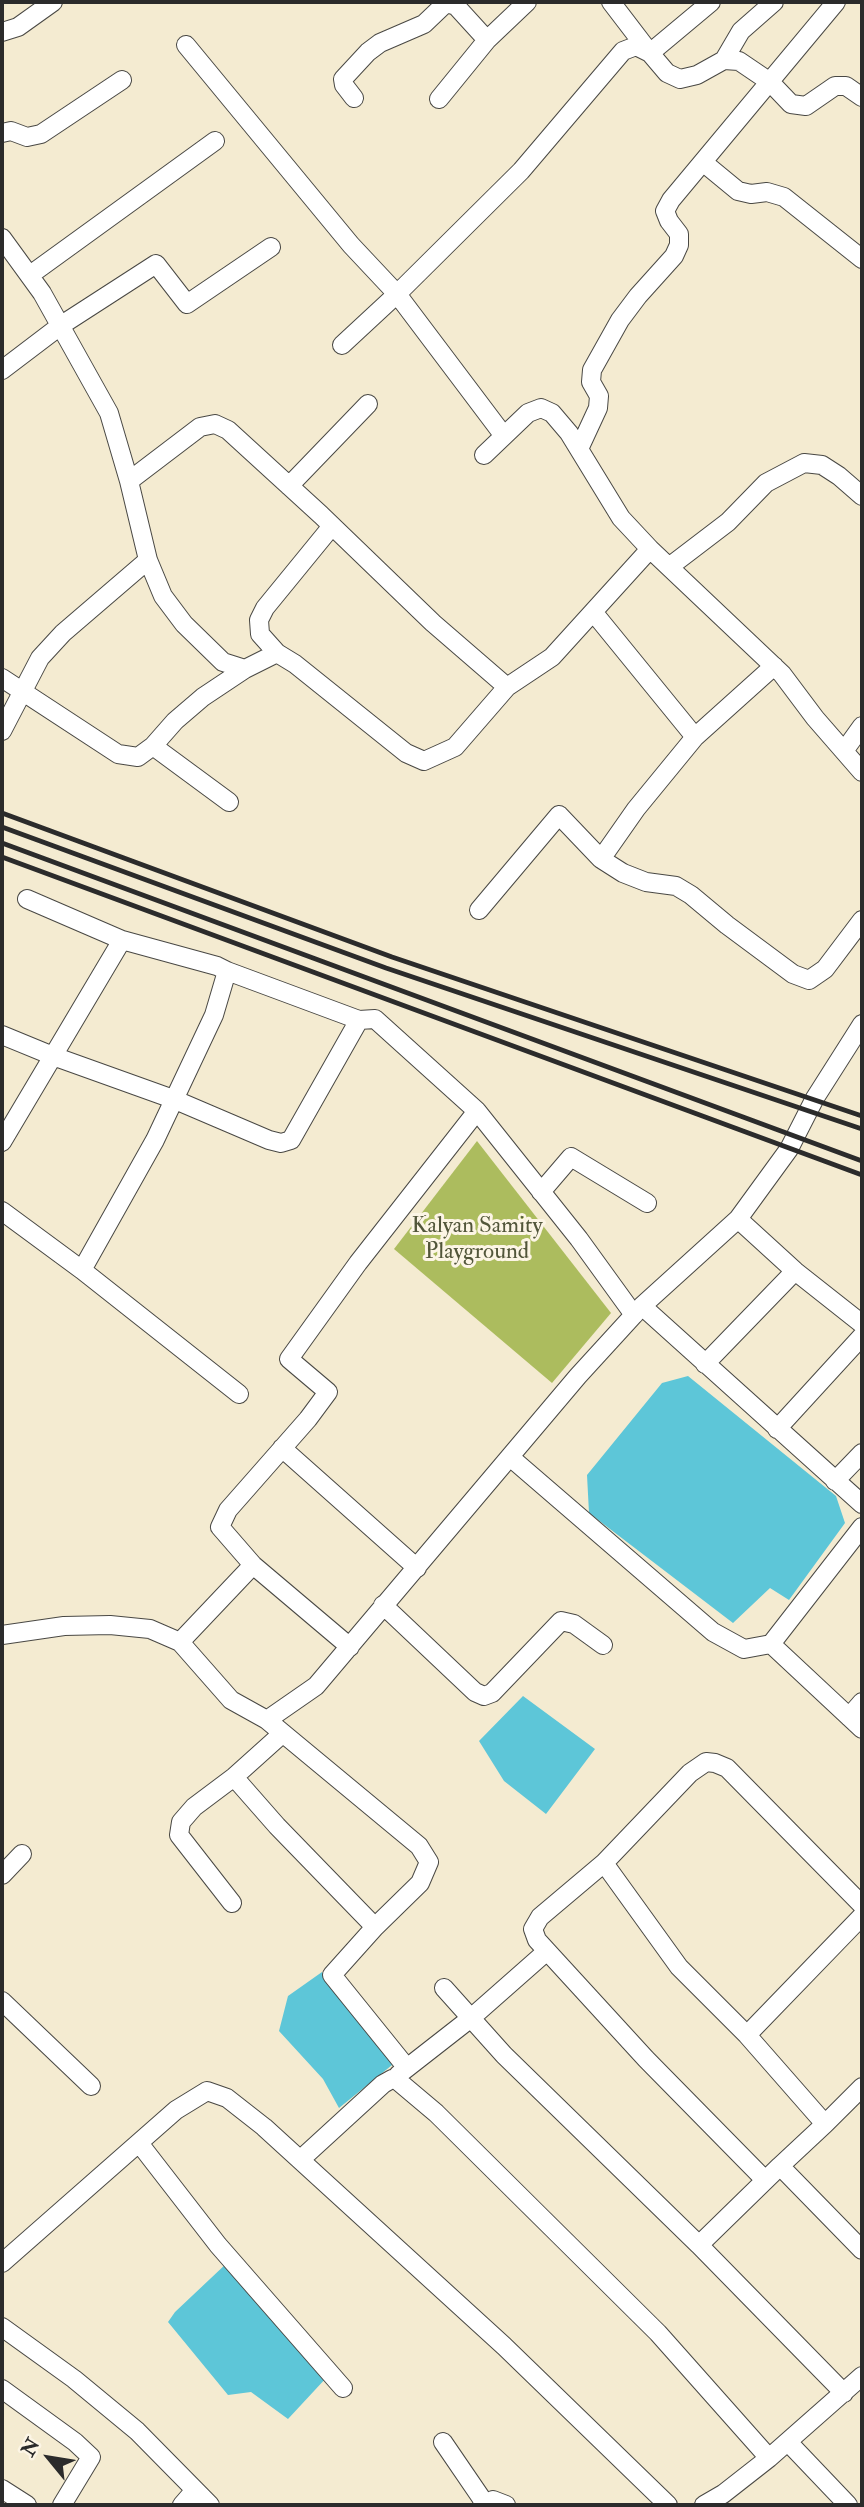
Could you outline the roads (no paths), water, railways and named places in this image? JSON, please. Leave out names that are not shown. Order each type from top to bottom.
[{"type":"street","points":[[2,32],[18,27],[53,2]]},
{"type":"street","points":[[439,99],[487,40],[527,2]]},
{"type":"street","points":[[611,2],[667,74],[680,79],[697,75],[724,60],[741,31],[774,2]]},
{"type":"street","points":[[650,53],[710,2]]},
{"type":"street","points":[[579,449],[598,408],[599,396],[591,382],[592,370],[626,312],[674,256],[679,245],[679,234],[668,221],[665,211],[671,200],[836,2]]},
{"type":"street","points":[[354,99],[343,79],[380,43],[424,24],[446,3],[456,6],[487,40]]},
{"type":"street","points":[[186,45],[351,245],[397,294],[504,436]]},
{"type":"street","points":[[342,345],[521,171],[623,51],[636,46],[650,53]]},
{"type":"street","points":[[724,60],[740,61],[770,82],[791,104],[806,106],[835,86],[846,86],[862,97]]},
{"type":"street","points":[[2,133],[11,131],[27,136],[41,134],[122,80]]},
{"type":"street","points":[[30,275],[215,141]]},
{"type":"street","points":[[704,163],[738,191],[751,194],[767,192],[784,197],[862,259]]},
{"type":"street","points":[[2,238],[30,275],[109,414],[148,560],[163,596],[184,624],[223,662],[244,670]]},
{"type":"street","points":[[2,370],[60,326],[156,264],[187,304],[271,247]]},
{"type":"street","points":[[289,486],[368,404]]},
{"type":"street","points":[[484,455],[528,414],[541,408],[552,413],[569,433],[621,518],[650,549],[775,666],[862,772]]},
{"type":"street","points":[[129,481],[201,426],[215,424],[228,430],[433,623],[507,687]]},
{"type":"street","points":[[669,567],[728,522],[766,483],[804,463],[822,466],[839,476],[862,496]]},
{"type":"street","points":[[332,526],[265,608],[259,620],[260,634],[277,653],[295,663],[407,753],[424,761],[455,747],[507,687],[552,657],[650,549]]},
{"type":"street","points":[[2,731],[40,658],[63,633],[148,560]]},
{"type":"street","points":[[594,613],[695,737]]},
{"type":"street","points":[[2,678],[118,754],[138,757],[203,697],[244,670],[277,653]]},
{"type":"street","points":[[601,859],[636,809],[695,737],[775,666]]},
{"type":"street","points":[[844,751],[862,726]]},
{"type":"street","points":[[153,746],[229,802]]},
{"type":"street","points":[[479,910],[559,815],[601,859],[623,873],[646,882],[676,886],[684,890],[793,974],[809,980],[825,969],[862,920]]},
{"type":"street","points":[[27,899],[122,940],[217,966],[359,1020],[375,1019],[477,1111],[638,1311],[705,1364],[862,1504]]},
{"type":"street","points":[[2,1142],[122,940]]},
{"type":"street","points":[[82,1270],[155,1140],[214,1015],[227,971]]},
{"type":"street","points":[[2,1035],[281,1143],[291,1140],[359,1020]]},
{"type":"street","points":[[267,1720],[316,1686],[578,1376],[638,1311],[738,1219],[789,1149],[815,1098],[862,1024]]},
{"type":"street","points":[[350,1647],[253,1565],[220,1527],[228,1510],[308,1419],[328,1392],[289,1359],[358,1263],[477,1111]]},
{"type":"street","points":[[541,1192],[571,1157],[647,1203]]},
{"type":"street","points":[[2,1211],[82,1270],[239,1394]]},
{"type":"street","points":[[738,1219],[795,1271],[862,1325]]},
{"type":"street","points":[[705,1364],[795,1271]]},
{"type":"street","points":[[777,1429],[862,1336]]},
{"type":"street","points":[[282,1448],[417,1568]]},
{"type":"street","points":[[835,1481],[862,1453]]},
{"type":"street","points":[[510,1457],[713,1632],[744,1648],[771,1644],[862,1527]]},
{"type":"street","points":[[180,1642],[253,1565]]},
{"type":"street","points":[[383,1605],[475,1692],[484,1696],[492,1693],[561,1621],[574,1624],[603,1645]]},
{"type":"street","points":[[2,1635],[37,1629],[110,1625],[150,1629],[180,1642],[230,1700],[267,1720],[419,1846],[429,1862],[420,1882],[332,1975],[399,2073],[398,2081],[436,2113],[658,2333],[769,2458]]},
{"type":"street","points":[[771,1644],[856,1723],[862,1702]]},
{"type":"street","points":[[232,1903],[179,1835],[181,1822],[194,1807],[234,1777],[283,1733]]},
{"type":"street","points":[[765,2180],[646,2059],[537,1940],[533,1929],[540,1917],[604,1863],[690,1773],[706,1762],[727,1768],[862,1905]]},
{"type":"street","points":[[234,1777],[277,1826],[375,1927]]},
{"type":"street","points":[[2,1875],[22,1854]]},
{"type":"street","points":[[604,1863],[679,1967],[747,2035],[825,2124]]},
{"type":"street","points":[[747,2035],[862,1916]]},
{"type":"street","points":[[300,2160],[383,2084],[471,2018],[547,1951]]},
{"type":"street","points":[[444,1988],[504,2055],[699,2245],[844,2393]]},
{"type":"street","points":[[2,2001],[91,2086]]},
{"type":"street","points":[[2,2261],[176,2110],[206,2091],[227,2098],[264,2127],[523,2364],[668,2505]]},
{"type":"street","points":[[699,2245],[825,2124],[859,2097]]},
{"type":"street","points":[[139,2143],[218,2245],[343,2388]]},
{"type":"street","points":[[780,2166],[862,2250]]},
{"type":"street","points":[[2,2327],[74,2379],[137,2431],[210,2505]]},
{"type":"street","points":[[704,2505],[723,2494],[769,2458],[862,2376]]},
{"type":"street","points":[[2,2389],[75,2442],[91,2457],[62,2505]]},
{"type":"street","points":[[443,2442],[483,2504],[493,2500],[506,2505]]},
{"type":"street","points":[[788,2442],[848,2505]]},
{"type":"street","points":[[2,2488],[27,2505]]},
{"type":"street","points":[[182,2505],[195,2490]]},
{"type":"water","points":[[688,1376],[836,1496],[845,1523],[789,1600],[770,1588],[733,1623],[589,1513],[587,1475],[662,1383]]},
{"type":"water","points":[[523,1696],[595,1749],[546,1814],[504,1781],[479,1741]]},
{"type":"water","points":[[322,1972],[397,2061],[339,2108],[323,2079],[279,2031],[288,1996]]},
{"type":"water","points":[[228,2262],[327,2377],[288,2419],[251,2392],[228,2395],[168,2322],[175,2312]]},
{"type":"railway","points":[[2,813],[392,957],[862,1116]]},
{"type":"railway","points":[[2,827],[386,968],[862,1129]]},
{"type":"railway","points":[[2,843],[862,1161]]},
{"type":"railway","points":[[2,857],[862,1175]]},
{"type":"park label","name":"Kalyan Samity Playground","points":[[477,1240]]}]
